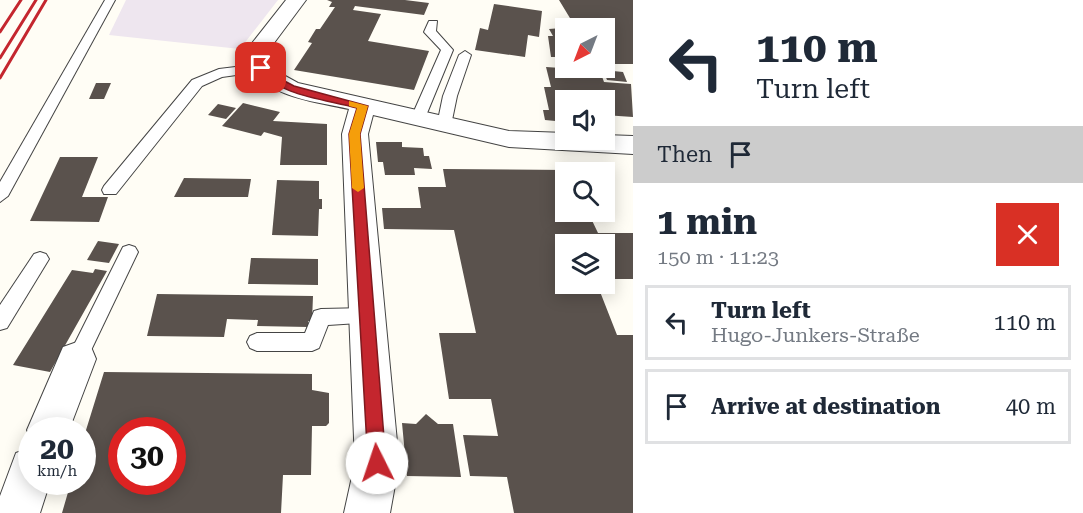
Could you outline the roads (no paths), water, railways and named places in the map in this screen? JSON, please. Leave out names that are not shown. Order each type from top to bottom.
[{"type":"street","points":[[296,0],[260,47],[258,64],[270,77],[290,88],[509,139],[633,145]]},
{"type":"street","points":[[363,106],[354,134],[377,463],[367,513]]},
{"type":"street","points":[[53,417],[77,359]]},
{"type":"street","points":[[17,513],[23,495]]},
{"type":"lane","points":[[0,196],[110,0]]},
{"type":"lane","points":[[418,118],[447,50],[430,32],[433,23]]},
{"type":"lane","points":[[444,124],[450,96],[465,55]]},
{"type":"lane","points":[[110,190],[189,89],[219,73],[261,68]]},
{"type":"lane","points":[[77,359],[129,252]]},
{"type":"lane","points":[[0,322],[40,260]]},
{"type":"lane","points":[[257,342],[312,342],[321,317],[367,316]]},
{"type":"railway","points":[[0,32],[21,0]]},
{"type":"railway","points":[[0,58],[36,0]]},
{"type":"railway","points":[[0,78],[46,0]]}]
